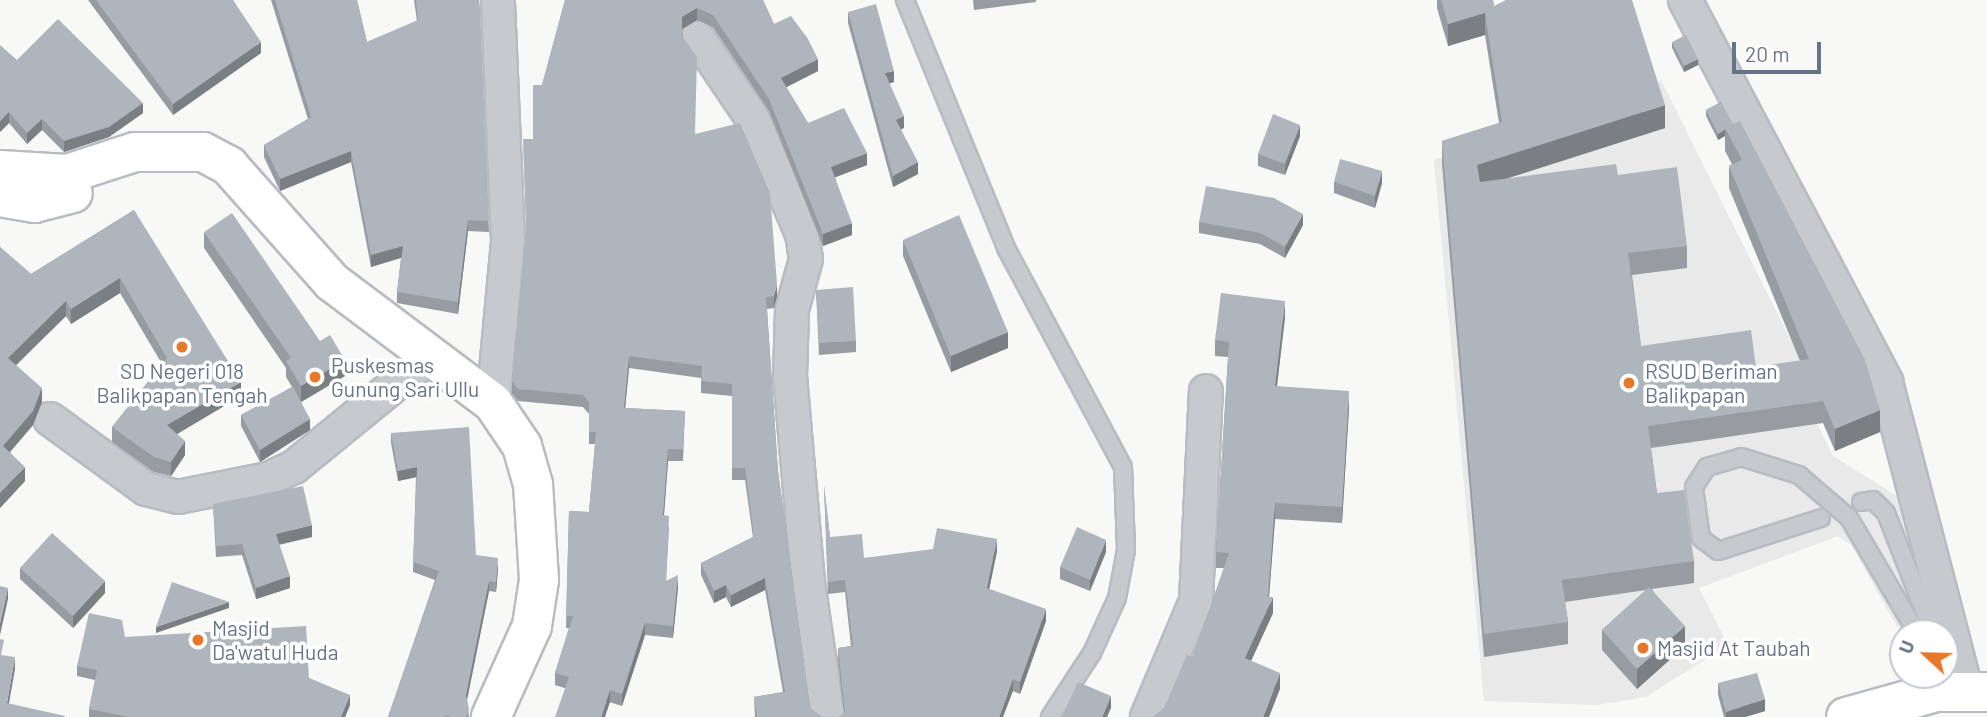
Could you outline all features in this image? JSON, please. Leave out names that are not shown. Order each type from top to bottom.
[{"type":"main road","points":[[0,170],[67,174],[135,152],[203,152],[229,166],[265,210],[332,282],[493,403],[522,446],[533,484],[539,580],[532,626],[491,717]]},
{"type":"main road","points":[[0,197],[34,203],[158,169],[191,172],[265,210]]},
{"type":"main road","points":[[1846,717],[1942,689]]},
{"type":"street","points":[[493,403],[509,229],[498,0]]},
{"type":"street","points":[[1685,0],[1886,382],[1937,619]]},
{"type":"street","points":[[698,38],[754,121],[802,234],[806,259],[792,310],[790,376],[808,582],[828,717]]},
{"type":"street","points":[[50,419],[146,489],[178,497],[268,479],[294,467],[430,356]]},
{"type":"street","points":[[1147,717],[1196,601],[1206,391]]},
{"type":"lane","points":[[905,0],[1006,248],[1123,467],[1126,550],[1117,598],[1092,653],[1050,717]]},
{"type":"lane","points":[[1821,518],[1718,551],[1701,538],[1695,486],[1707,467],[1741,457],[1800,475],[1849,518],[1909,619]]},
{"type":"lane","points":[[1861,502],[1873,500],[1886,513],[1928,619]]},
{"type":"shaded area","name":"RSUD Beriman Balikpapan","points":[[1661,80],[1798,355],[1811,411],[1833,456],[1902,499],[1939,619],[1893,619],[1851,545],[1838,536],[1699,588],[1728,645],[1646,697],[1597,705],[1484,701],[1434,160]]},
{"type":"building","points":[[96,0],[233,0],[261,42],[173,104]]},
{"type":"building","points":[[275,0],[357,0],[367,42],[418,20],[416,0],[479,0],[489,221],[468,220],[458,302],[397,292],[403,246],[371,255],[351,151],[280,179],[264,145],[311,117]]},
{"type":"building","points":[[565,0],[763,0],[774,24],[791,16],[808,39],[818,59],[781,78],[808,123],[844,108],[867,153],[831,167],[852,223],[823,234],[769,99],[713,15],[697,8],[682,17],[682,36],[697,57],[695,134],[740,123],[770,193],[777,284],[774,296],[766,297],[778,471],[810,708],[822,717],[757,717],[754,697],[785,692],[765,578],[731,595],[726,585],[714,591],[701,563],[754,537],[745,468],[732,468],[732,384],[701,381],[702,366],[629,356],[624,408],[685,411],[683,449],[668,449],[663,515],[669,516],[666,581],[678,575],[673,626],[645,623],[622,694],[610,690],[601,717],[555,717],[569,677],[555,673],[573,616],[566,616],[569,511],[589,512],[596,432],[589,432],[589,402],[583,395],[518,389],[512,381],[526,231],[523,139],[533,139],[533,85],[542,85]]},
{"type":"building","points":[[1441,0],[1493,0],[1494,6],[1506,0],[1632,0],[1665,105],[1477,165],[1480,182],[1616,164],[1618,175],[1677,167],[1687,246],[1628,253],[1641,346],[1751,330],[1756,367],[1809,359],[1729,166],[1742,160],[1725,128],[1740,121],[1865,360],[1880,410],[1835,429],[1823,401],[1648,426],[1657,493],[1684,490],[1694,561],[1562,580],[1568,622],[1484,634],[1442,141],[1502,122],[1485,13],[1448,24]]},
{"type":"building","points":[[876,4],[894,71],[885,73],[904,116],[896,120],[918,162],[893,176],[848,12]]},
{"type":"building","points":[[58,19],[143,103],[109,127],[64,141],[42,119],[27,133],[9,112],[0,121],[0,45],[17,60]]},
{"type":"building","points":[[1686,35],[1698,59],[1684,66],[1672,42]]},
{"type":"building","points":[[1721,102],[1733,124],[1718,134],[1706,110]]},
{"type":"building","points":[[1273,114],[1300,125],[1285,164],[1258,154]]},
{"type":"building","points":[[1340,159],[1382,171],[1375,196],[1334,182]]},
{"type":"building","points":[[1206,186],[1274,198],[1303,214],[1285,247],[1260,233],[1199,222]]},
{"type":"building","points":[[134,210],[241,382],[167,425],[185,441],[171,462],[154,457],[112,427],[167,358],[120,278],[71,309],[66,301],[8,358],[42,388],[33,411],[3,446],[25,467],[0,493],[0,247],[31,274]]},
{"type":"building","points":[[232,213],[320,341],[330,335],[345,360],[301,386],[286,361],[291,358],[204,232]]},
{"type":"building","points":[[959,215],[1008,332],[951,356],[903,240]]},
{"type":"building","points":[[853,287],[856,341],[819,343],[816,290]]},
{"type":"building","points":[[1221,293],[1285,301],[1275,386],[1349,391],[1342,507],[1275,503],[1268,597],[1273,597],[1245,658],[1280,673],[1263,717],[1152,717],[1164,708],[1187,655],[1193,657],[1229,553],[1216,552],[1229,342],[1215,340]]},
{"type":"building","points":[[293,387],[310,419],[260,450],[241,415]]},
{"type":"building","points":[[469,427],[476,555],[498,558],[496,582],[489,581],[466,695],[469,709],[466,717],[388,717],[439,571],[413,562],[417,467],[398,471],[391,433]]},
{"type":"building","points":[[824,485],[830,537],[862,534],[864,558],[933,549],[937,528],[997,539],[987,588],[1046,609],[1020,682],[1013,679],[999,717],[838,717],[845,712],[838,648],[853,646],[845,580],[828,582]]},
{"type":"building","points":[[303,486],[312,525],[276,534],[290,576],[256,588],[242,544],[216,546],[213,504]]},
{"type":"building","points":[[1077,527],[1106,540],[1090,580],[1060,567]]},
{"type":"building","points":[[52,533],[105,581],[73,616],[20,568]]},
{"type":"building","points":[[172,582],[229,602],[156,627]]},
{"type":"building","points":[[0,586],[8,588],[0,623]]},
{"type":"building","points":[[1649,587],[1685,626],[1637,669],[1602,630]]},
{"type":"building","points":[[89,613],[122,620],[125,637],[306,626],[309,678],[350,695],[341,717],[129,717],[89,709],[97,670],[77,666]]},
{"type":"building","points":[[0,639],[4,640],[1,655],[15,657],[7,703],[65,717],[0,717]]},
{"type":"building","points":[[1757,673],[1765,699],[1726,712],[1718,683]]},
{"type":"building","points":[[1078,682],[1111,696],[1102,717],[1062,717]]},
{"type":"place","name":"SD Negeri 018 Balikpapan Tengah","points":[[182,347]]},
{"type":"place","name":"Puskesmas Gunung Sari Ullu","points":[[315,377]]},
{"type":"place","name":"RSUD Beriman Balikpapan","points":[[1629,383]]},
{"type":"place","name":"Masjid Da'watul Huda","points":[[198,640]]},
{"type":"place","name":"Masjid At Taubah","points":[[1643,648]]}]
